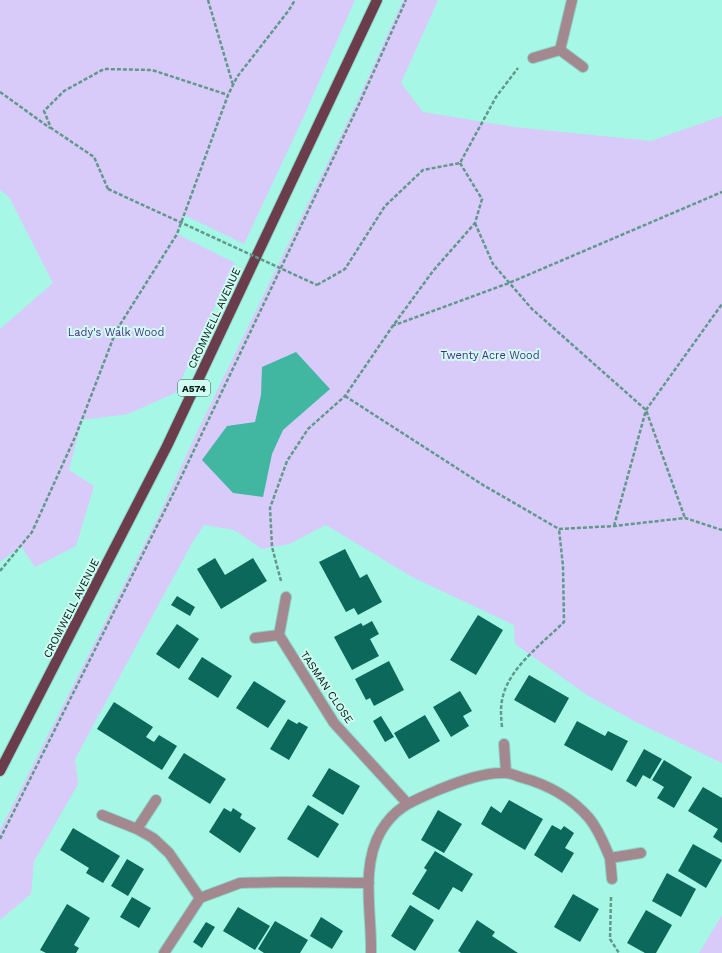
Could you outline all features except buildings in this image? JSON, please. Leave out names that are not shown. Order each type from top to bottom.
[{"type":"main road","name":"CROMWELL AVENUE","points":[[0,771],[167,446],[377,0]]},
{"type":"street","points":[[560,50],[572,0]]},
{"type":"street","points":[[533,58],[560,50]]},
{"type":"street","points":[[560,50],[583,67]]},
{"type":"street","points":[[255,638],[279,635],[286,596]]},
{"type":"street","name":"TASMAN CLOSE","points":[[279,635],[334,723],[407,803]]},
{"type":"street","points":[[504,744],[506,773]]},
{"type":"street","points":[[371,953],[369,884],[372,849],[382,831],[394,814],[407,803],[446,787],[479,776],[506,773],[535,781],[556,791],[573,803],[589,818],[601,836],[610,858],[612,879]]},
{"type":"street","points":[[137,829],[156,800]]},
{"type":"street","points":[[102,815],[137,829],[153,838],[169,853],[200,898]]},
{"type":"street","points":[[610,858],[641,853]]},
{"type":"street","points":[[164,953],[200,898],[240,883],[282,882],[369,884]]},
{"type":"path","points":[[208,0],[233,85]]},
{"type":"path","points":[[0,571],[32,532],[76,435],[116,331],[176,234],[228,95],[237,77],[289,10],[295,0]]},
{"type":"path","points":[[0,839],[175,490],[355,114],[406,0]]},
{"type":"path","points":[[460,163],[496,97],[518,68],[533,58]]},
{"type":"path","points":[[51,128],[44,111],[64,91],[104,69],[152,70],[228,95]]},
{"type":"path","points":[[0,92],[94,157],[108,189],[316,285],[345,269],[385,206],[422,170],[460,163]]},
{"type":"path","points":[[286,596],[272,548],[270,508],[287,461],[308,429],[345,396],[392,327],[433,271],[475,223],[482,199],[460,163]]},
{"type":"path","points":[[392,327],[509,283],[722,192]]},
{"type":"path","points":[[475,223],[493,264],[532,309],[646,410],[685,518]]},
{"type":"path","points":[[614,526],[646,410],[722,304]]},
{"type":"path","points":[[345,396],[483,485],[558,529],[614,526],[685,518],[722,530]]},
{"type":"path","points":[[504,744],[500,710],[503,695],[511,676],[523,662],[564,622],[562,566],[558,529]]},
{"type":"path","points":[[612,879],[610,939],[619,953]]},
{"type":"green space","name":"Lady's Walk Wood","points":[[0,0],[355,0],[304,116],[244,244],[184,215],[177,234],[235,263],[175,393],[128,414],[82,420],[69,470],[94,486],[76,546],[35,567],[21,546],[0,562],[0,329],[53,283],[9,197],[0,190]]},
{"type":"green space","name":"Twenty Acre Wood","points":[[403,0],[438,0],[401,83],[423,112],[514,127],[651,141],[722,116],[722,763],[636,722],[587,695],[515,644],[514,625],[414,578],[326,525],[289,544],[262,549],[234,530],[204,525],[192,543],[75,759],[78,784],[34,861],[31,894],[0,920],[0,830],[159,515],[197,432],[357,102]]},
{"type":"green space","points":[[722,915],[722,953],[699,953]]},
{"type":"shaded area","points":[[296,352],[330,389],[283,430],[272,454],[263,497],[233,493],[202,460],[227,426],[255,422],[261,395],[262,367]]}]
